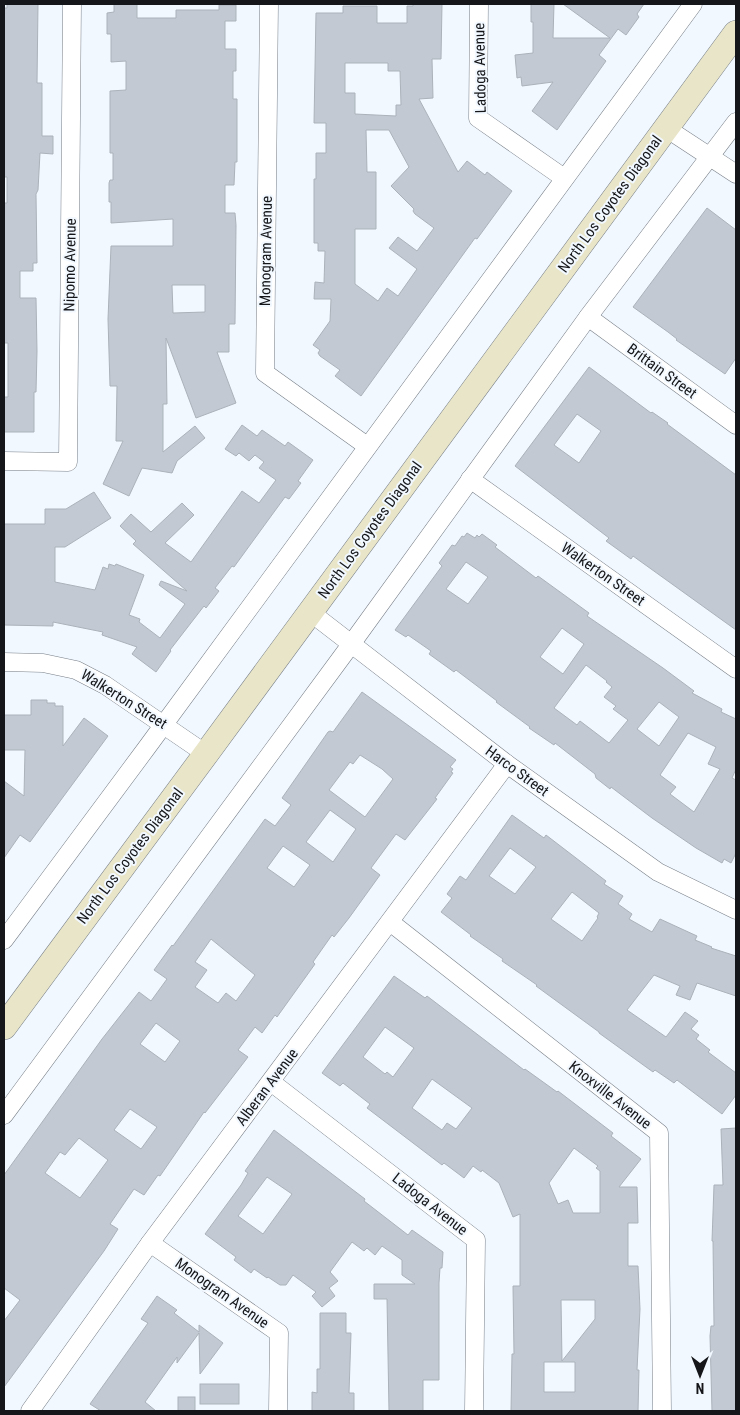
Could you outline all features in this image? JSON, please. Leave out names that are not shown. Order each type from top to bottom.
[{"type":"main road","name":"North Los Coyotes Diagonal","points":[[4,1027],[736,33]]},
{"type":"street","name":"Nipomo Avenue","points":[[4,461],[68,462],[72,4]]},
{"type":"street","name":"Monogram Avenue","points":[[269,4],[265,373],[367,446]]},
{"type":"street","name":"Ladoga Avenue","points":[[479,4],[478,118],[564,178]]},
{"type":"street","points":[[4,940],[693,4]]},
{"type":"street","points":[[4,1115],[352,643],[588,317],[736,122]]},
{"type":"street","points":[[666,128],[736,174]]},
{"type":"street","name":"Brittain Street","points":[[588,317],[736,425]]},
{"type":"street","name":"Walkerton Street","points":[[470,479],[736,669]]},
{"type":"street","name":"Harco Street","points":[[310,612],[507,764],[658,872],[736,910]]},
{"type":"street","name":"Walkerton Street","points":[[4,662],[44,663],[76,670],[105,685],[206,754]]},
{"type":"street","name":"Alberan Avenue","points":[[30,1411],[150,1244],[507,764]]},
{"type":"street","name":"Knoxville Avenue","points":[[390,922],[659,1133],[662,1411]]},
{"type":"street","name":"Ladoga Avenue","points":[[271,1082],[476,1240],[474,1411]]},
{"type":"street","name":"Monogram Avenue","points":[[150,1244],[279,1333],[278,1411]]},
{"type":"building","points":[[7,4],[38,4],[37,83],[42,83],[42,136],[53,136],[53,154],[40,153],[38,190],[36,194],[37,263],[33,263],[33,271],[20,271],[20,298],[36,298],[37,351],[34,432],[4,432],[4,397],[8,397],[8,343],[4,343],[4,203],[7,203],[7,177],[4,177],[4,8],[7,8]]},
{"type":"building","points":[[114,4],[137,4],[137,18],[176,18],[176,10],[219,10],[219,5],[236,5],[236,21],[225,21],[225,49],[236,49],[236,71],[233,71],[233,99],[237,99],[237,162],[235,162],[234,185],[225,185],[225,213],[235,213],[236,225],[235,324],[229,324],[229,352],[217,352],[236,403],[196,418],[166,338],[167,404],[163,404],[163,452],[195,426],[205,438],[177,461],[172,473],[142,468],[129,496],[103,484],[123,441],[116,441],[117,386],[110,386],[108,319],[111,246],[173,246],[173,219],[111,223],[109,183],[110,180],[113,180],[113,153],[110,153],[110,91],[126,90],[126,61],[111,62],[111,34],[107,34],[107,13],[114,12]],"holes":[[[172,285],[205,285],[205,312],[173,313]]]},
{"type":"building","points":[[413,4],[442,4],[441,59],[432,59],[433,98],[419,99],[458,172],[467,161],[485,175],[487,172],[512,191],[477,239],[475,238],[361,396],[335,376],[340,370],[320,356],[318,353],[320,350],[313,345],[330,321],[331,299],[314,299],[315,282],[324,283],[325,251],[318,251],[318,243],[314,243],[316,153],[326,153],[326,123],[314,123],[316,13],[343,13],[343,6],[377,6],[377,23],[407,23],[407,6],[413,6]],"holes":[[[345,63],[388,63],[388,71],[400,71],[401,105],[396,105],[396,116],[355,114],[355,93],[345,93]],[[366,130],[389,130],[409,167],[391,186],[414,209],[415,214],[434,228],[417,251],[398,237],[389,248],[417,269],[398,296],[387,288],[378,301],[355,284],[355,229],[376,229],[376,172],[367,172]]]},
{"type":"building","points":[[531,4],[554,4],[553,38],[610,38],[563,4],[644,4],[637,14],[639,17],[626,35],[618,29],[599,55],[606,61],[557,130],[532,111],[553,82],[522,86],[521,77],[517,78],[515,55],[533,53]]},
{"type":"building","points":[[707,208],[736,230],[736,358],[725,374],[633,307]]},
{"type":"building","points":[[589,367],[651,413],[668,423],[736,475],[736,630],[633,556],[631,559],[606,541],[609,538],[515,466]],"holes":[[[577,414],[601,431],[579,463],[554,445]]]},
{"type":"building","points":[[242,425],[257,436],[262,430],[285,446],[288,442],[313,460],[298,481],[301,483],[289,499],[285,497],[234,567],[232,566],[215,588],[219,591],[206,608],[204,606],[170,650],[156,672],[132,654],[137,647],[102,635],[103,632],[53,622],[53,626],[4,625],[4,524],[45,524],[45,509],[66,509],[94,492],[111,518],[65,547],[55,547],[55,582],[95,590],[103,567],[108,569],[109,564],[115,566],[116,564],[144,575],[129,615],[140,619],[139,622],[160,638],[185,604],[159,585],[161,581],[187,591],[133,544],[136,541],[120,526],[131,514],[151,532],[182,503],[194,515],[165,543],[191,562],[242,491],[259,503],[276,480],[259,468],[264,462],[255,455],[249,461],[239,453],[236,456],[225,449]]},
{"type":"building","points":[[467,533],[475,538],[477,535],[479,537],[482,534],[497,545],[495,547],[536,578],[538,576],[589,613],[587,616],[694,691],[692,693],[722,709],[721,712],[736,719],[736,769],[732,778],[736,780],[736,853],[731,863],[724,859],[722,863],[696,848],[611,787],[610,789],[596,778],[595,774],[555,743],[554,745],[529,728],[456,670],[454,672],[429,654],[431,651],[408,635],[406,637],[395,630],[442,566],[439,563],[452,545],[455,546],[462,536],[464,537]],"holes":[[[466,562],[488,577],[468,604],[446,589]],[[562,628],[584,644],[563,674],[540,657]],[[586,665],[612,687],[604,697],[616,706],[613,709],[628,720],[609,743],[580,721],[577,725],[554,708]],[[659,702],[679,717],[659,746],[637,729]],[[688,733],[716,747],[708,764],[720,769],[694,812],[670,794],[676,787],[660,775]]]},
{"type":"building","points":[[362,692],[456,760],[450,767],[453,769],[451,772],[453,773],[435,798],[437,799],[405,840],[396,834],[371,868],[380,875],[334,937],[332,935],[313,962],[315,964],[277,1017],[275,1015],[262,1033],[255,1027],[238,1050],[248,1057],[204,1112],[160,1176],[158,1175],[144,1195],[134,1189],[110,1224],[118,1229],[104,1251],[4,1387],[4,1321],[20,1300],[4,1288],[4,1175],[102,1039],[139,992],[151,1001],[167,979],[154,970],[265,819],[275,826],[291,805],[282,798],[328,732],[333,732]],"holes":[[[360,755],[382,769],[393,779],[365,817],[329,790],[350,762],[353,764]],[[330,810],[356,829],[333,862],[306,842]],[[283,846],[310,865],[294,887],[267,868]],[[211,939],[255,975],[236,1001],[226,993],[218,1003],[195,987],[207,970],[195,962]],[[156,1023],[180,1041],[165,1062],[140,1044]],[[130,1109],[157,1127],[141,1149],[114,1130]],[[79,1138],[108,1160],[80,1198],[45,1173],[60,1152],[65,1155]]]},
{"type":"building","points":[[31,700],[47,700],[47,703],[55,703],[55,706],[63,706],[63,746],[84,718],[108,736],[30,842],[20,835],[4,858],[4,781],[24,796],[25,750],[4,750],[4,715],[31,715]]},
{"type":"building","points":[[512,815],[544,838],[546,835],[606,881],[604,884],[623,896],[618,904],[632,914],[629,919],[652,932],[660,919],[697,936],[695,940],[711,948],[736,956],[736,996],[697,983],[690,1000],[676,995],[680,986],[654,975],[627,1010],[666,1037],[685,1012],[698,1021],[691,1029],[699,1035],[696,1039],[710,1050],[708,1052],[736,1073],[736,1095],[722,1114],[677,1080],[674,1083],[655,1070],[653,1072],[502,961],[503,959],[470,936],[441,912],[452,898],[447,894],[460,876],[466,880]],"holes":[[[510,848],[536,867],[515,894],[489,876]],[[572,892],[599,913],[598,918],[582,941],[551,919]]]},
{"type":"building","points":[[394,976],[425,998],[427,996],[524,1070],[558,1091],[613,1133],[611,1136],[641,1159],[619,1187],[637,1187],[638,1223],[628,1223],[628,1266],[638,1266],[640,1309],[637,1370],[639,1370],[638,1411],[511,1411],[512,1354],[514,1354],[513,1286],[520,1286],[520,1214],[513,1217],[499,1183],[482,1170],[481,1172],[473,1166],[464,1178],[444,1163],[442,1165],[367,1108],[370,1104],[343,1083],[340,1086],[322,1073]],"holes":[[[385,1027],[414,1048],[393,1077],[387,1072],[385,1074],[363,1057]],[[432,1079],[472,1108],[456,1129],[447,1123],[442,1130],[412,1108]],[[574,1148],[598,1166],[596,1168],[600,1171],[600,1213],[573,1213],[568,1200],[558,1204],[549,1183]],[[561,1300],[595,1300],[595,1319],[562,1361]],[[544,1362],[575,1362],[575,1392],[544,1392]]]},
{"type":"building","points":[[736,1128],[736,1411],[712,1411],[710,1336],[711,1326],[714,1326],[712,1241],[714,1185],[723,1185],[721,1129]]},
{"type":"building","points":[[274,1130],[365,1199],[364,1201],[408,1235],[412,1230],[443,1252],[439,1283],[439,1380],[423,1380],[423,1411],[389,1411],[387,1299],[374,1299],[374,1284],[415,1284],[402,1275],[402,1260],[382,1246],[375,1255],[367,1248],[364,1251],[352,1242],[330,1272],[338,1281],[329,1288],[335,1296],[322,1307],[312,1296],[316,1292],[293,1275],[286,1285],[280,1285],[254,1269],[251,1273],[234,1260],[236,1257],[205,1234],[241,1185],[248,1173],[245,1171]],"holes":[[[267,1177],[292,1194],[263,1234],[238,1216]]]},
{"type":"building","points":[[157,1296],[177,1310],[174,1313],[199,1332],[199,1325],[223,1343],[200,1374],[199,1333],[177,1363],[177,1357],[145,1402],[156,1411],[101,1411],[90,1404],[148,1323],[141,1319]]},
{"type":"building","points":[[320,1313],[346,1313],[346,1333],[351,1333],[349,1393],[354,1393],[354,1411],[312,1411],[312,1392],[317,1393],[317,1369],[320,1369]]},
{"type":"building","points":[[200,1384],[239,1384],[239,1404],[200,1404]]},
{"type":"building","points":[[178,1397],[195,1397],[195,1411],[178,1411]]}]
